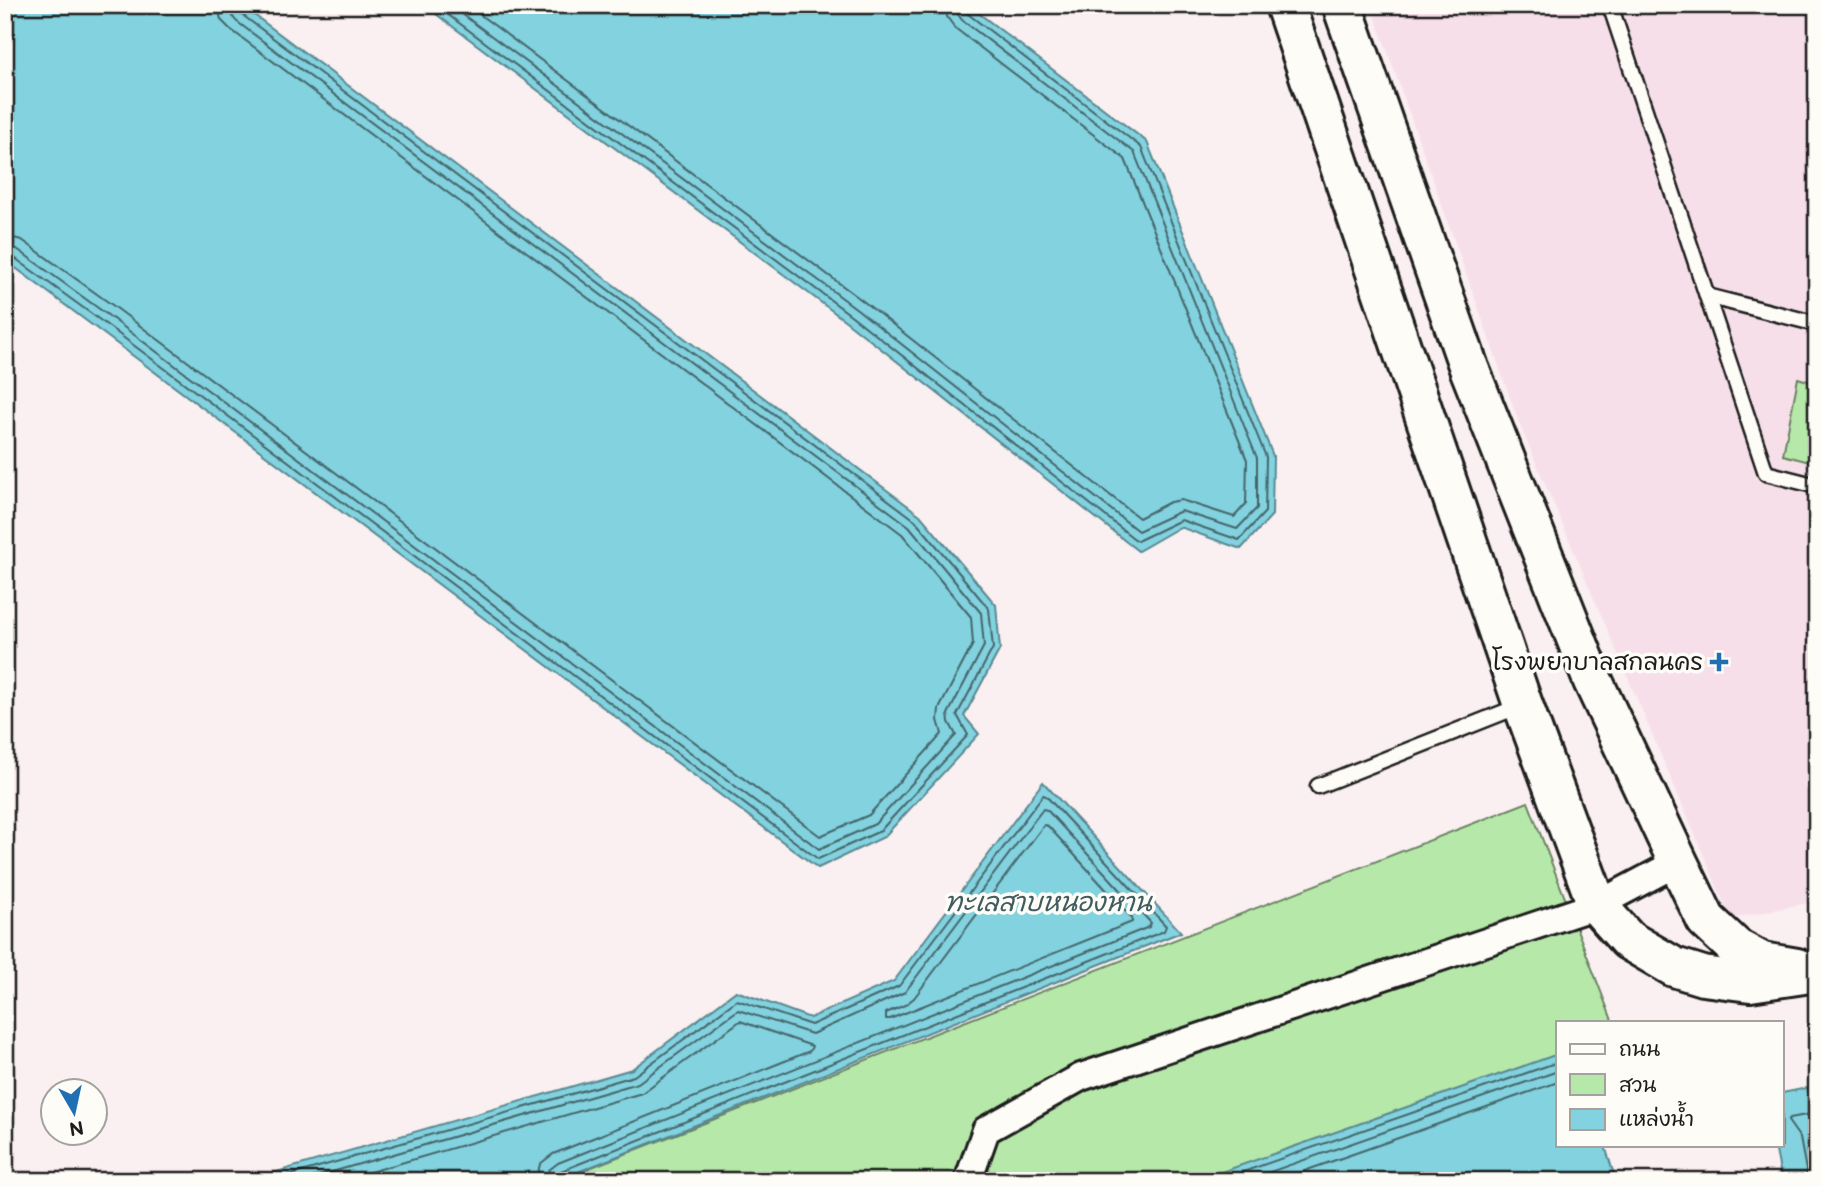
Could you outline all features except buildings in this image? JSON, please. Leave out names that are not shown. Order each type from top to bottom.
[{"type":"main road","points":[[1285,5],[1523,705],[1597,905],[1628,940],[1674,967],[1703,976],[1750,982],[1816,972]]},
{"type":"main road","points":[[1342,5],[1469,368],[1544,560],[1593,681],[1706,920],[1736,948],[1762,962],[1816,972]]},
{"type":"main road","points":[[1317,99],[1367,82]]},
{"type":"street","points":[[968,1181],[986,1130],[1081,1077],[1597,905],[1678,862]]},
{"type":"lane","points":[[1610,5],[1766,473],[1817,486]]},
{"type":"lane","points":[[1707,296],[1817,324]]},
{"type":"lane","points":[[1318,786],[1523,705]]},
{"type":"shaded area","name":"โรงพยาบาลสกลนคร","points":[[1371,5],[1817,5],[1817,901],[1731,919],[1519,423]]},
{"type":"green space","points":[[1798,378],[1817,384],[1817,464],[1783,455]]},
{"type":"green space","points":[[1528,802],[1612,1021],[1556,1021],[1556,1059],[1198,1181],[556,1181]]},
{"type":"water","points":[[5,5],[241,5],[920,515],[996,605],[1000,649],[964,716],[979,734],[884,837],[818,868],[5,260]]},
{"type":"water","points":[[424,5],[968,5],[1147,142],[1273,456],[1272,515],[1241,549],[1180,527],[1138,551],[847,322]]},
{"type":"water","name":"ทะเลสาบหนองหาน","points":[[1043,782],[1181,932],[555,1181],[245,1181],[632,1069],[736,991],[810,1018],[894,981]]},
{"type":"water","points":[[1556,1055],[1556,1148],[1606,1148],[1616,1181],[1196,1181]]},
{"type":"water","points":[[1817,1086],[1817,1181],[1782,1181],[1775,1148],[1784,1148],[1784,1093]]},
{"type":"place","name":"โรงพยาบาลสกลนคร","points":[[1719,662]]}]
